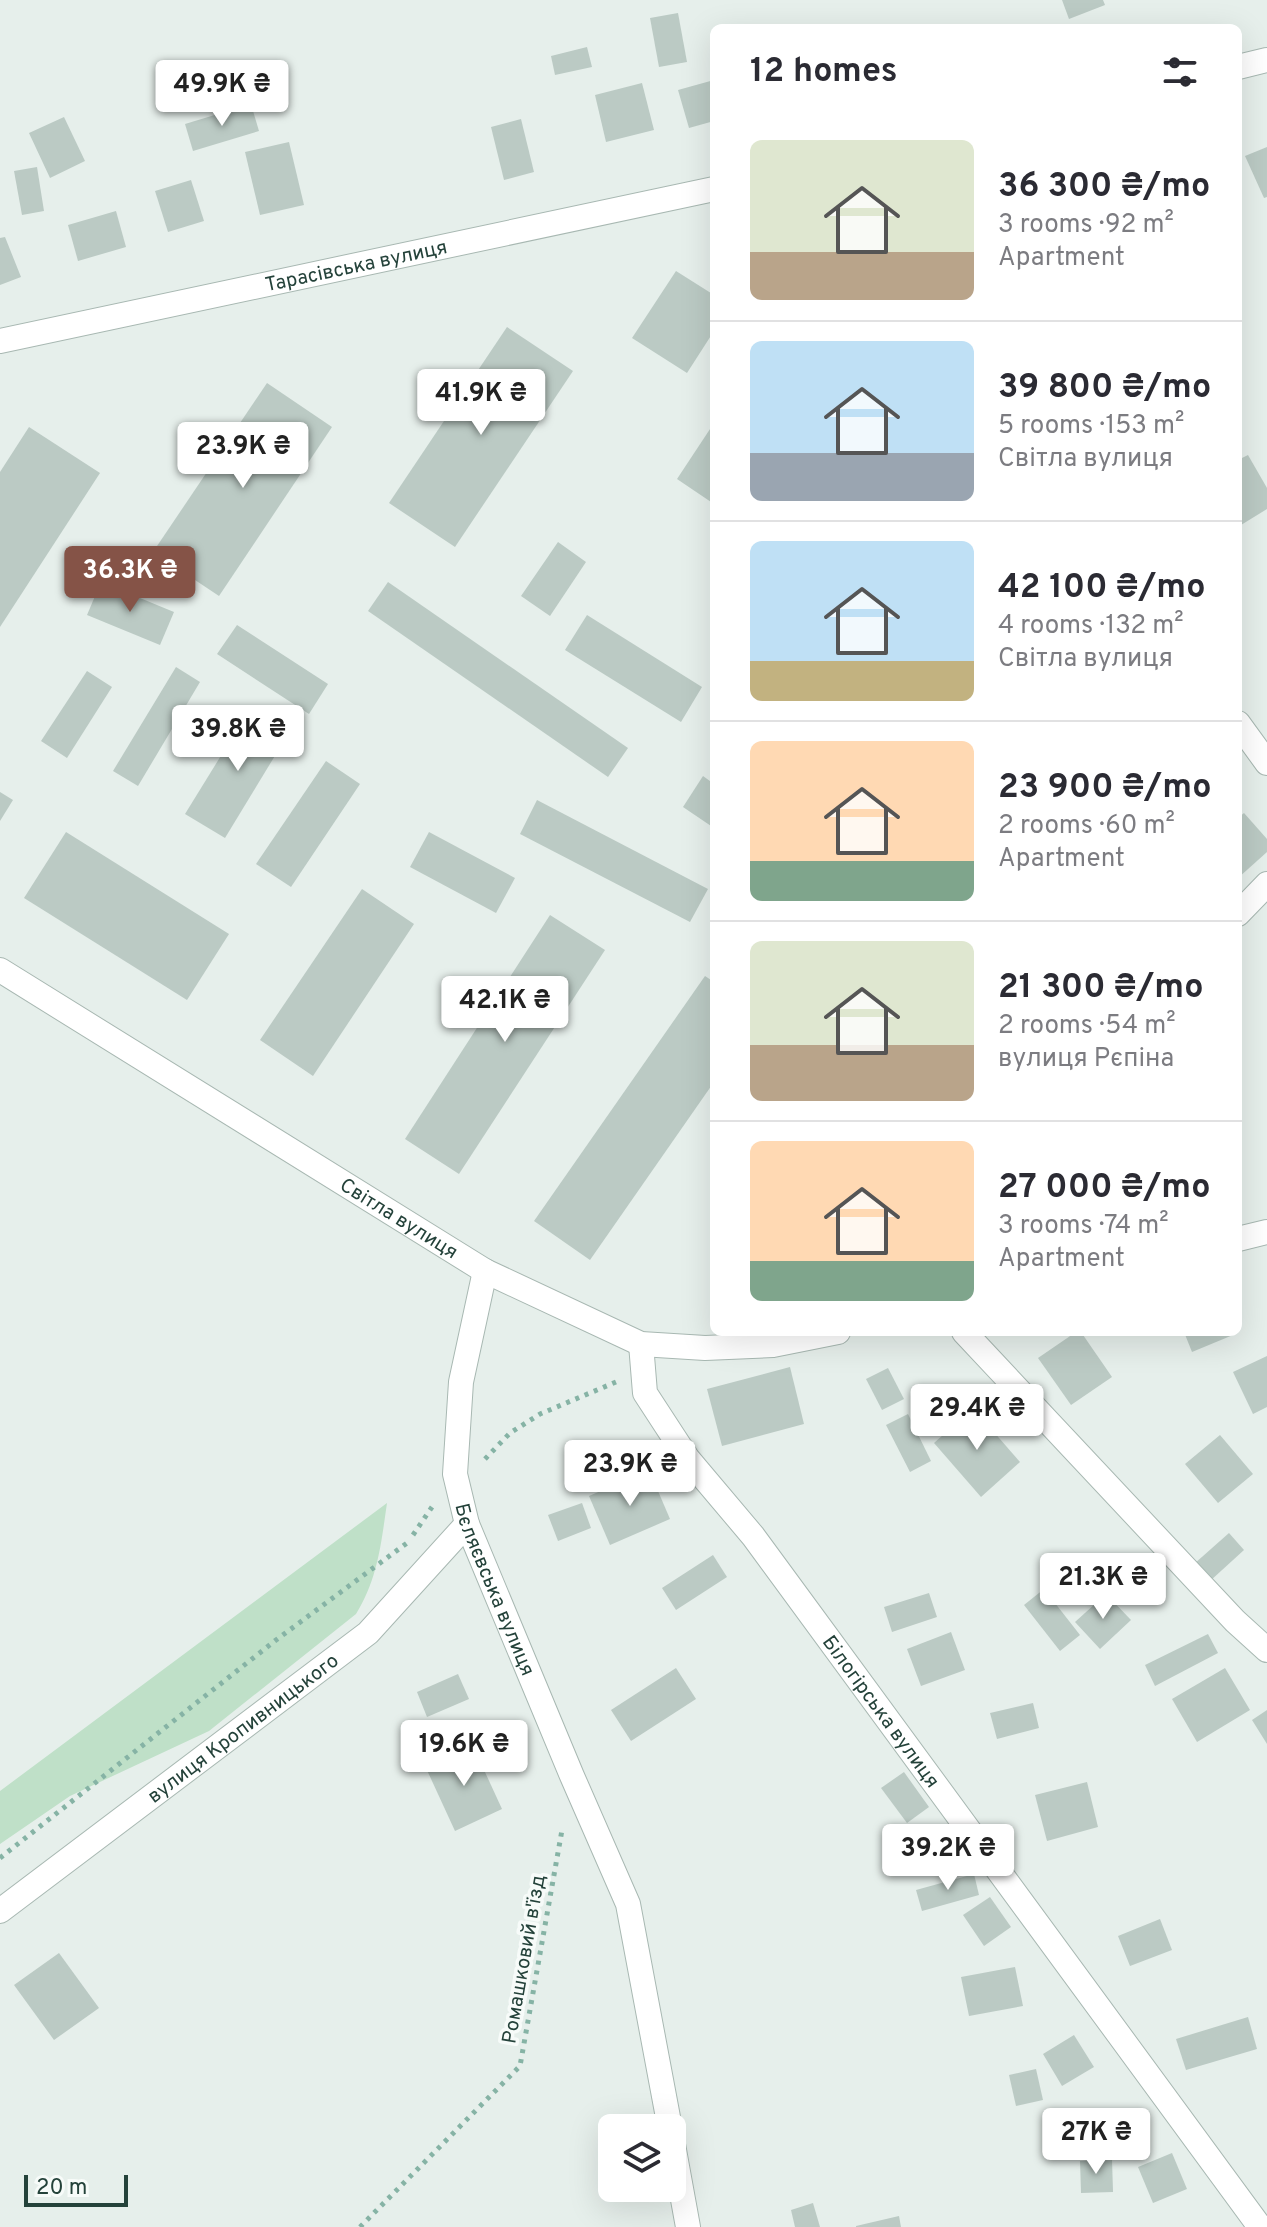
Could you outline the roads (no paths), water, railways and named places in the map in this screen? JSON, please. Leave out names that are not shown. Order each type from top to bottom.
[{"type":"street","points":[[1242,66],[1267,60]]},
{"type":"street","name":"Тарасівська вулиця","points":[[0,341],[710,190]]},
{"type":"street","points":[[1242,729],[1267,763]]},
{"type":"street","points":[[1242,910],[1267,884]]},
{"type":"street","name":"Світла вулиця","points":[[0,970],[485,1271],[641,1344],[705,1348],[773,1345],[818,1336]]},
{"type":"street","points":[[1242,1238],[1267,1232]]},
{"type":"street","name":"Бєляєвська вулиця","points":[[485,1271],[461,1382],[458,1485],[467,1524],[628,1904],[667,2114]]},
{"type":"street","points":[[705,1348],[723,1336]]},
{"type":"street","points":[[968,1336],[1235,1621],[1267,1650]]},
{"type":"street","name":"Білогірська вулиця","points":[[641,1344],[645,1393],[688,1459],[753,1536],[1260,2227]]},
{"type":"street","name":"вулиця Кропивницького","points":[[0,1911],[368,1633],[467,1524]]},
{"type":"street","points":[[683,2202],[688,2227]]}]
